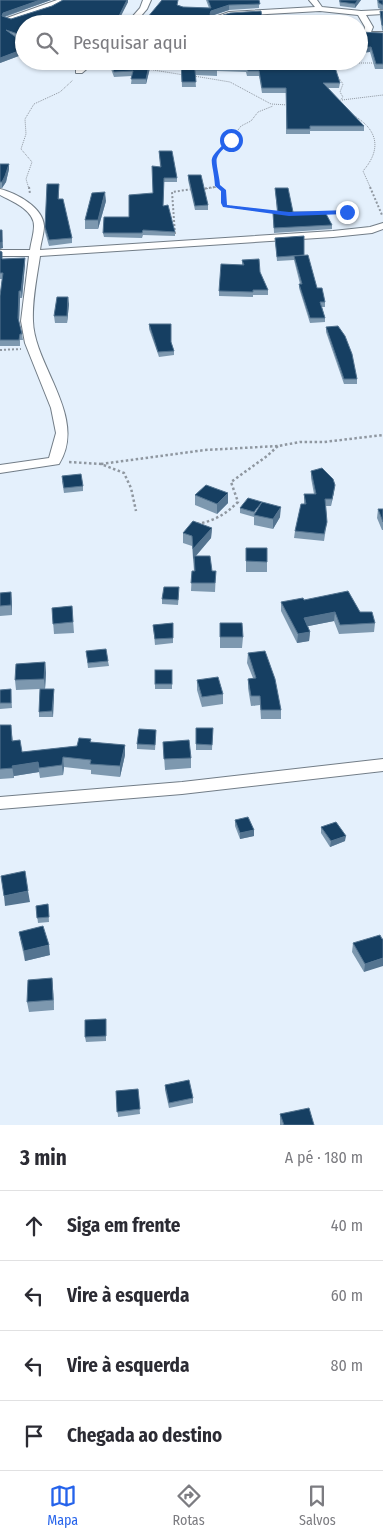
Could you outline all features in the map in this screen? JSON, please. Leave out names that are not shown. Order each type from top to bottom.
[{"type":"street","points":[[16,15],[46,8],[63,0]]},
{"type":"street","points":[[138,15],[147,0]]},
{"type":"street","points":[[312,0],[320,9]]},
{"type":"street","points":[[226,15],[320,9],[383,12]]},
{"type":"street","points":[[8,19],[15,16]]},
{"type":"street","points":[[368,34],[383,34]]},
{"type":"street","points":[[0,192],[16,198],[33,212],[40,228],[37,234],[27,321],[31,343],[57,408],[62,433],[55,461],[0,469]]},
{"type":"street","points":[[0,253],[36,253],[333,234],[372,230],[383,226]]},
{"type":"street","points":[[0,803],[182,788],[383,765]]},
{"type":"path","points":[[368,63],[383,63]]},
{"type":"path","points":[[148,70],[161,73],[223,78],[250,91],[273,106]]},
{"type":"path","points":[[33,212],[26,179],[32,162],[21,149],[26,134],[25,119],[34,104],[53,97],[68,88],[79,71]]},
{"type":"path","points":[[336,74],[343,84],[340,92],[343,97],[337,103],[343,108]]},
{"type":"path","points":[[341,100],[383,95]]},
{"type":"path","points":[[218,187],[216,181],[217,172],[213,164],[214,156],[227,145],[241,126],[251,121],[258,112],[273,106],[293,105]]},
{"type":"path","points":[[349,113],[367,123],[373,132],[375,139],[370,164],[363,171],[383,217]]},
{"type":"path","points":[[176,225],[172,211],[172,192],[188,189],[218,187],[224,190],[224,203],[226,206],[289,214]]},
{"type":"path","points":[[319,214],[347,212]]},
{"type":"path","points":[[0,350],[22,350],[31,343]]},
{"type":"path","points":[[55,461],[101,464],[205,450],[278,446],[300,442],[324,442],[383,435]]},
{"type":"path","points":[[190,524],[212,521],[226,515],[238,502],[232,482],[247,469],[268,457],[278,446]]},
{"type":"path","points":[[101,464],[124,472],[131,488],[136,511]]},
{"type":"building","points":[[0,0],[40,0],[3,13],[2,16],[11,19],[15,18],[15,33],[6,30],[15,36],[15,52],[0,58]]},
{"type":"building","points":[[63,0],[127,0],[120,15],[24,15],[52,6]]},
{"type":"building","points":[[162,0],[178,0],[177,5],[183,7],[211,8],[208,0],[259,0],[260,4],[229,5],[211,11],[210,15],[150,15]]},
{"type":"building","points":[[340,0],[358,0],[355,4],[340,2]]},
{"type":"building","points":[[378,0],[383,0],[383,5],[379,3]]},
{"type":"building","points":[[261,11],[262,15],[223,15],[230,13]]},
{"type":"building","points":[[380,11],[383,11],[383,26],[382,25]]},
{"type":"building","points":[[368,32],[383,33],[383,64],[376,64],[371,47],[368,47]]},
{"type":"building","points":[[113,70],[148,70],[146,79],[131,79],[133,71],[114,72]]},
{"type":"building","points":[[181,70],[195,70],[196,82],[182,82]]},
{"type":"building","points":[[336,70],[340,83],[323,83],[364,126],[310,126],[310,129],[287,129],[286,88],[262,88],[259,71],[248,71]]},
{"type":"building","points":[[159,151],[172,151],[177,178],[164,178],[163,206],[168,205],[175,232],[143,230],[142,233],[103,233],[104,217],[129,217],[129,195],[153,193],[152,166],[161,167]]},
{"type":"building","points":[[0,164],[9,164],[2,182],[0,182]]},
{"type":"building","points":[[188,175],[201,175],[208,205],[195,206]]},
{"type":"building","points":[[47,184],[59,184],[58,199],[63,199],[72,238],[49,240],[45,227]]},
{"type":"building","points":[[275,188],[288,188],[293,212],[325,212],[332,225],[274,228],[273,213],[278,213]]},
{"type":"building","points":[[105,192],[98,220],[85,220],[92,193]]},
{"type":"building","points":[[0,230],[2,230],[2,242],[0,243]]},
{"type":"building","points":[[304,236],[304,255],[277,257],[275,238]]},
{"type":"building","points":[[0,251],[2,252],[2,259],[25,258],[21,291],[19,291],[18,318],[22,334],[20,334],[19,340],[0,340],[0,296],[3,273],[0,273]]},
{"type":"building","points":[[308,255],[317,288],[322,288],[325,302],[320,302],[325,318],[310,318],[299,284],[302,284],[294,256]]},
{"type":"building","points":[[259,259],[260,272],[268,290],[253,290],[253,292],[219,291],[221,264],[244,265],[242,260]]},
{"type":"building","points":[[57,297],[68,297],[67,316],[54,316]]},
{"type":"building","points":[[149,324],[171,324],[171,342],[174,351],[158,352]]},
{"type":"building","points":[[338,326],[345,336],[352,354],[357,379],[344,379],[326,327]]},
{"type":"building","points":[[322,468],[333,479],[335,485],[332,499],[325,499],[327,522],[324,534],[295,531],[301,504],[306,504],[304,494],[316,494],[311,471]]},
{"type":"building","points":[[81,474],[83,486],[64,488],[62,476]]},
{"type":"building","points":[[206,485],[228,493],[217,504],[195,495]]},
{"type":"building","points":[[248,498],[262,502],[254,512],[240,508]]},
{"type":"building","points":[[262,502],[281,507],[273,519],[254,515]]},
{"type":"building","points":[[378,509],[383,509],[383,522]]},
{"type":"building","points":[[193,521],[212,528],[193,549],[192,536],[183,533]]},
{"type":"building","points":[[246,548],[267,548],[267,562],[246,561]]},
{"type":"building","points":[[194,556],[210,556],[212,571],[216,571],[215,583],[191,583],[192,571],[195,571]]},
{"type":"building","points":[[164,587],[179,587],[178,600],[162,599]]},
{"type":"building","points":[[348,591],[360,612],[372,612],[375,623],[340,625],[335,612],[304,618],[310,632],[298,634],[281,602],[303,598],[304,600]]},
{"type":"building","points":[[11,592],[11,605],[0,606],[0,593]]},
{"type":"building","points":[[72,606],[73,622],[53,624],[52,608]]},
{"type":"building","points":[[173,623],[173,638],[155,639],[153,625]]},
{"type":"building","points":[[220,623],[242,623],[243,637],[220,637]]},
{"type":"building","points":[[106,649],[108,661],[88,663],[86,651]]},
{"type":"building","points":[[265,651],[275,679],[281,710],[261,710],[260,696],[251,696],[248,679],[256,678],[248,653]]},
{"type":"building","points":[[45,662],[44,679],[15,680],[16,664]]},
{"type":"building","points":[[155,670],[172,670],[172,684],[155,684]]},
{"type":"building","points":[[218,677],[223,694],[202,697],[197,680]]},
{"type":"building","points":[[11,689],[11,703],[0,703],[0,690]]},
{"type":"building","points":[[40,689],[54,689],[52,711],[39,712]]},
{"type":"building","points":[[0,725],[11,725],[12,741],[20,740],[22,752],[77,746],[79,738],[91,739],[90,742],[125,745],[120,766],[90,764],[91,760],[63,757],[62,765],[39,768],[38,762],[0,769]]},
{"type":"building","points":[[196,728],[213,728],[212,745],[196,744]]},
{"type":"building","points":[[139,729],[156,730],[155,745],[137,744]]},
{"type":"building","points":[[189,740],[191,758],[164,759],[163,742]]},
{"type":"building","points":[[248,817],[254,830],[240,833],[235,820]]},
{"type":"building","points":[[336,822],[346,836],[331,841],[321,827]]},
{"type":"building","points":[[25,871],[28,891],[4,896],[1,876]]},
{"type":"building","points":[[48,904],[49,917],[37,918],[36,906]]},
{"type":"building","points":[[43,926],[49,945],[24,951],[19,932]]},
{"type":"building","points":[[380,935],[383,939],[383,958],[365,964],[353,943]]},
{"type":"building","points":[[52,978],[53,1000],[27,1002],[28,980]]},
{"type":"building","points":[[106,1019],[106,1036],[85,1037],[85,1020]]},
{"type":"building","points":[[189,1080],[193,1098],[169,1103],[165,1085]]},
{"type":"building","points":[[138,1089],[140,1109],[117,1112],[116,1091]]},
{"type":"building","points":[[309,1108],[314,1125],[284,1125],[280,1114]]},
{"type":"route","points":[[231,140],[214,156],[213,164],[217,172],[216,181],[218,187],[224,190],[224,203],[226,206],[262,209],[289,214],[347,212]]}]
